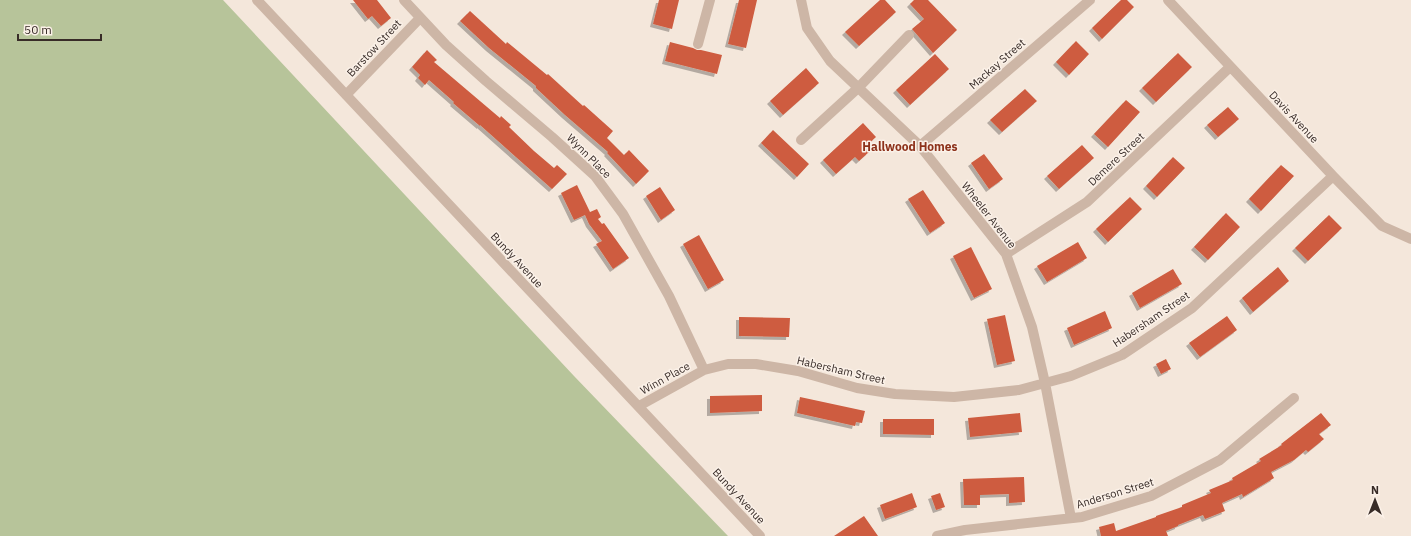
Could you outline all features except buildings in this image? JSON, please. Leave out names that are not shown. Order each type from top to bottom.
[{"type":"street","name":"Bundy Avenue","points":[[257,0],[760,536]]},
{"type":"street","name":"Wynn Place","points":[[404,0],[446,45],[595,176],[624,214],[668,296],[704,370]]},
{"type":"street","points":[[698,44],[710,0]]},
{"type":"street","name":"Wheeler Avenue","points":[[801,0],[807,28],[830,61],[920,146],[1006,254],[1032,327],[1045,383],[1071,518]]},
{"type":"street","name":"Mackay Street","points":[[920,146],[1090,0]]},
{"type":"street","name":"Davis Avenue","points":[[1168,0],[1333,176],[1382,226],[1411,239]]},
{"type":"street","name":"Barstow Street","points":[[346,95],[420,18]]},
{"type":"street","points":[[801,140],[858,88],[909,35]]},
{"type":"street","name":"Demere Street","points":[[1006,254],[1087,202],[1230,67]]},
{"type":"street","name":"Habersham Street","points":[[704,370],[728,364],[756,364],[798,372],[857,388],[895,394],[954,397],[1019,390],[1072,376],[1122,355],[1192,308],[1333,176]]},
{"type":"street","name":"Winn Place","points":[[639,406],[704,370]]},
{"type":"street","name":"Anderson Street","points":[[937,536],[965,530],[1082,517],[1151,496],[1220,460],[1294,398]]},
{"type":"green space","points":[[0,0],[223,0],[574,376],[728,536],[0,536]]},
{"type":"district","name":"Hallwood Homes","points":[[910,147]]}]
